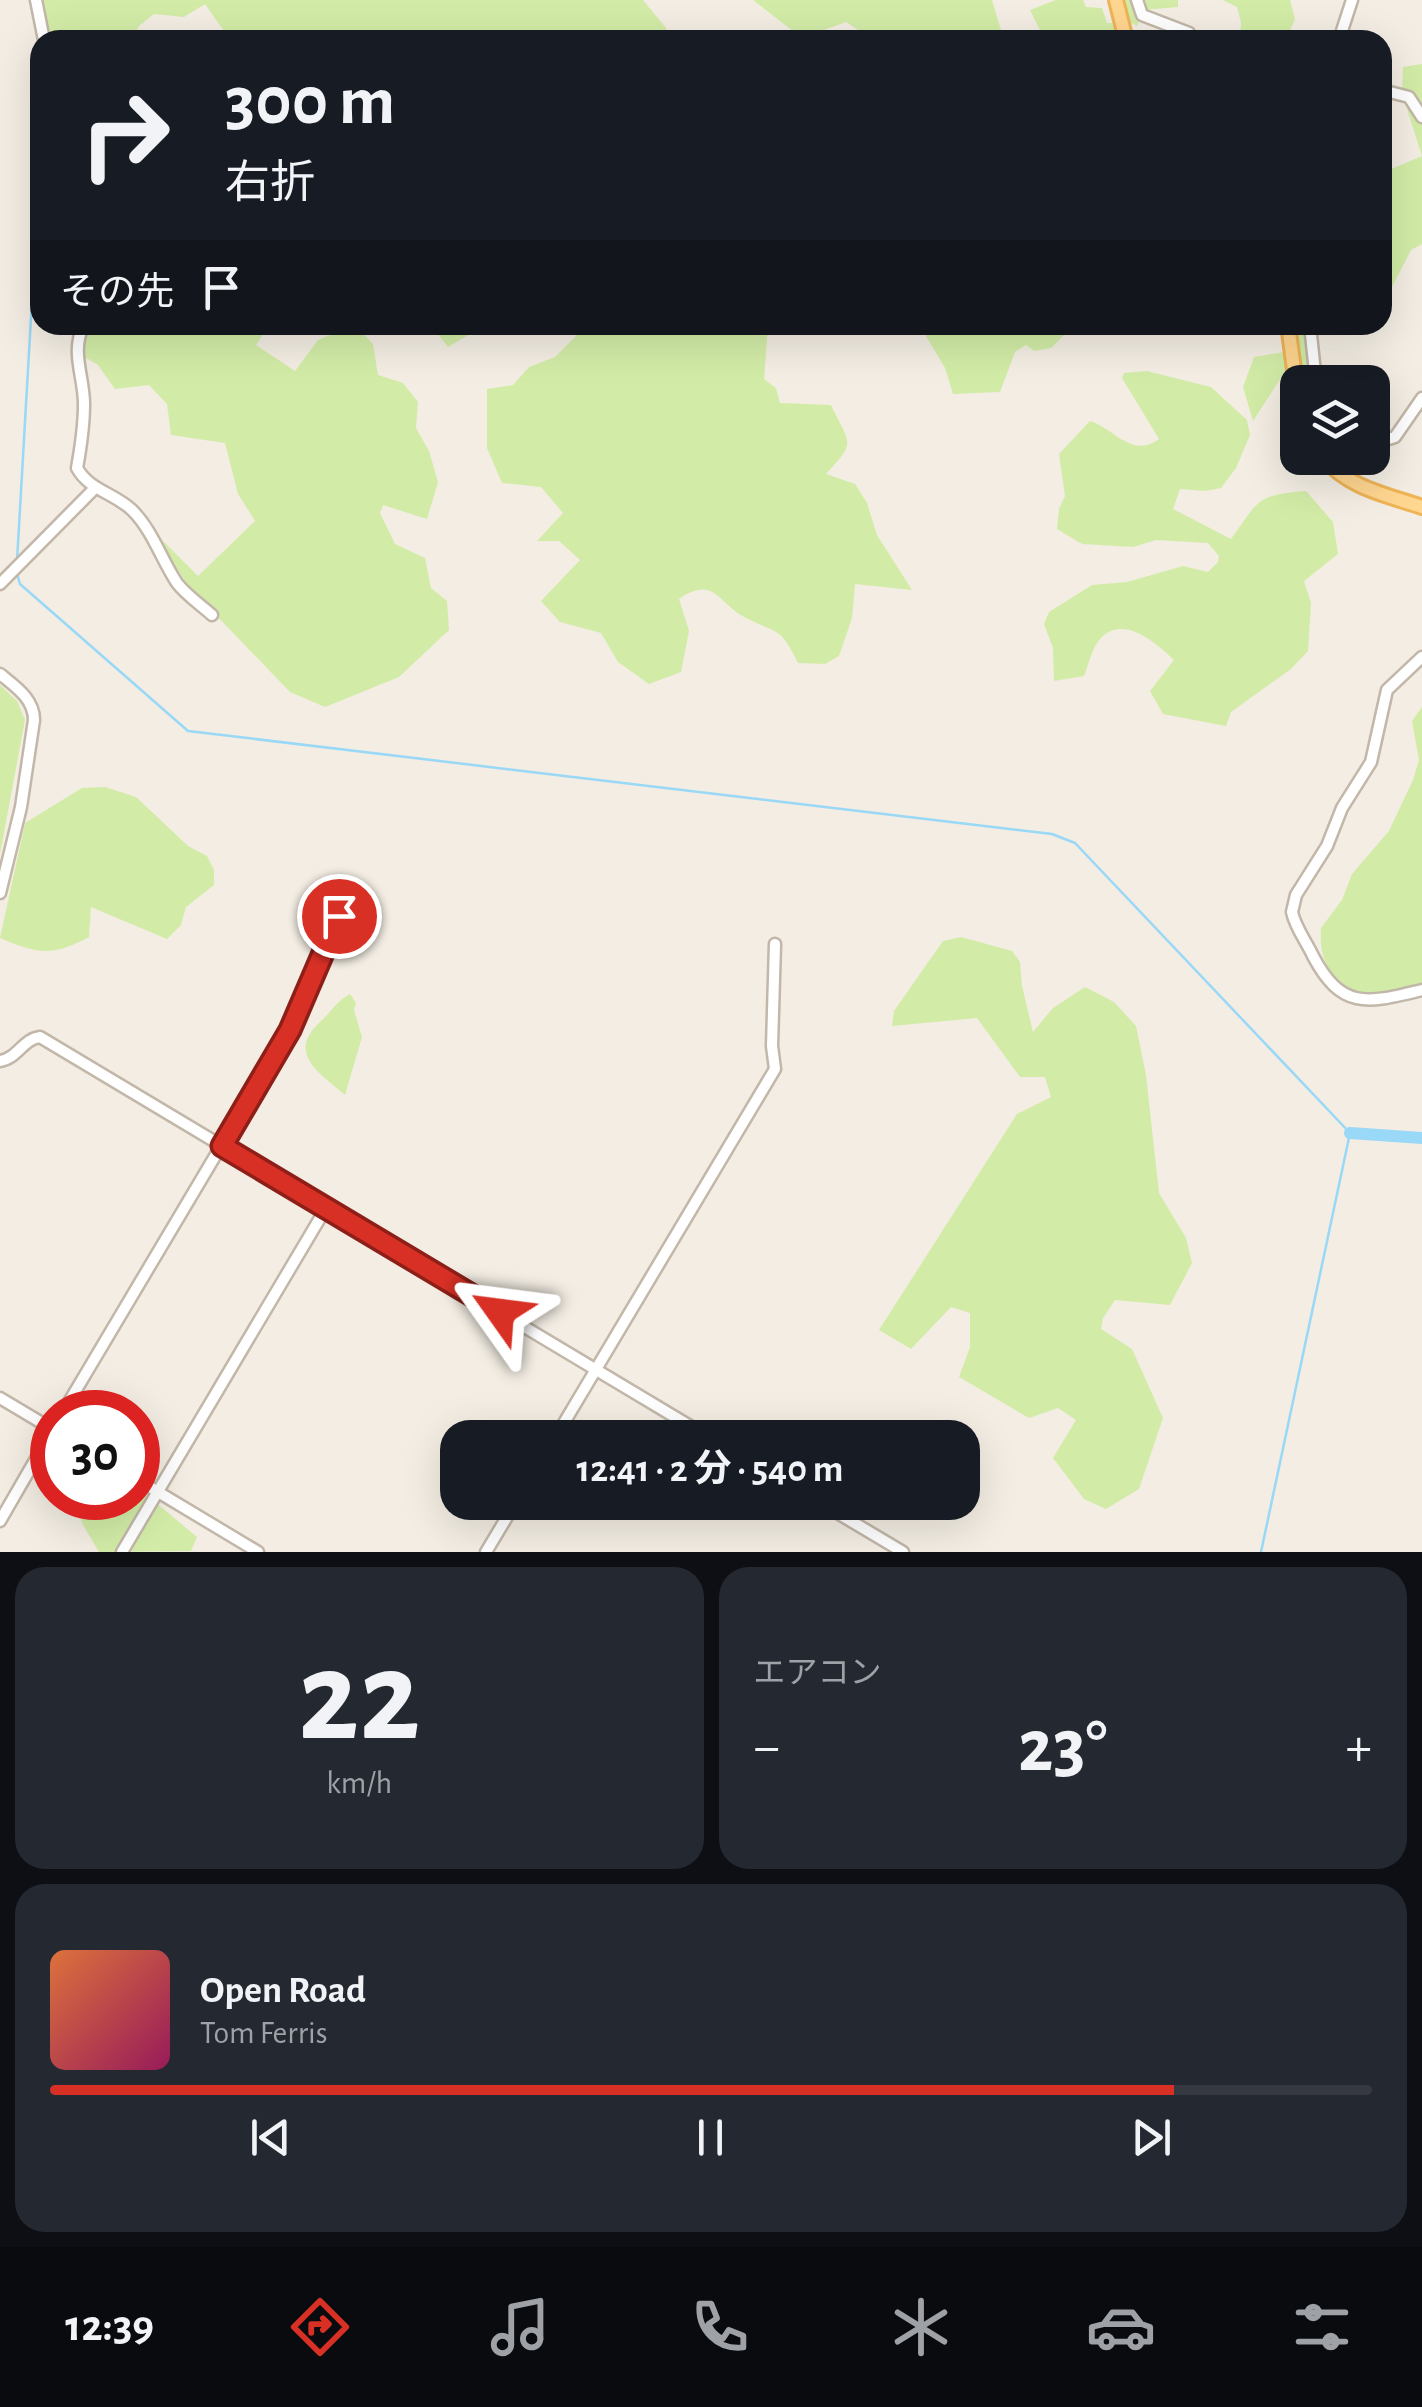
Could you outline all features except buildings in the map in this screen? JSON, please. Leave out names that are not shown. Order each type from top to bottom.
[{"type":"main road","points":[[1116,0],[1124,30]]},
{"type":"main road","points":[[1289,335],[1293,365]]},
{"type":"main road","points":[[1346,475],[1357,485],[1422,507]]},
{"type":"street","points":[[36,0],[42,30]]},
{"type":"street","points":[[1137,0],[1142,15],[1182,30]]},
{"type":"street","points":[[1342,30],[1352,0]]},
{"type":"street","points":[[1392,92],[1409,96],[1422,117]]},
{"type":"street","points":[[81,335],[76,348],[84,402],[77,468],[94,488],[118,497],[136,514],[179,586],[212,615]]},
{"type":"street","points":[[1311,335],[1314,365]]},
{"type":"street","points":[[1390,439],[1422,398]]},
{"type":"street","points":[[0,584],[94,488]]},
{"type":"street","points":[[1420,660],[1388,690],[1371,762],[1296,895],[1292,912],[1323,974],[1338,990],[1362,1000],[1388,999],[1422,990]]},
{"type":"street","points":[[0,674],[28,699],[34,720],[21,807],[0,893]]},
{"type":"street","points":[[76,1390],[290,1030],[339,916]]},
{"type":"street","points":[[566,1420],[775,1068],[775,944]]},
{"type":"street","points":[[0,1061],[13,1057],[27,1042],[40,1038],[680,1420]]},
{"type":"street","points":[[160,1489],[326,1208]]},
{"type":"street","points":[[0,1398],[30,1416]]},
{"type":"street","points":[[0,1521],[30,1468]]},
{"type":"street","points":[[160,1493],[258,1552]]},
{"type":"street","points":[[122,1552],[141,1520]]},
{"type":"street","points":[[486,1552],[505,1520]]},
{"type":"street","points":[[850,1520],[904,1552]]},
{"type":"green space","points":[[40,0],[643,0],[666,30],[223,30],[205,4],[184,17],[154,14],[137,30],[44,30]]},
{"type":"green space","points":[[753,0],[992,0],[1001,30],[858,30],[846,22],[824,30],[792,30]]},
{"type":"green space","points":[[1056,0],[1083,0],[1086,7],[1102,8],[1107,23],[1112,23],[1114,30],[1040,30],[1030,10]]},
{"type":"green space","points":[[1123,0],[1178,0],[1178,7],[1144,10],[1137,26],[1127,21]]},
{"type":"green space","points":[[1223,0],[1290,0],[1295,19],[1290,30],[1241,30],[1237,7]]},
{"type":"green space","points":[[1422,64],[1422,156],[1402,93],[1403,67]]},
{"type":"green space","points":[[1422,156],[1422,244],[1411,250],[1392,287],[1392,169]]},
{"type":"green space","points":[[84,335],[262,335],[256,345],[295,371],[318,340],[330,335],[364,335],[373,344],[378,375],[403,383],[418,402],[416,428],[429,451],[438,482],[427,519],[383,505],[380,513],[395,544],[425,558],[431,588],[447,601],[449,630],[399,677],[325,707],[290,692],[189,587],[153,531],[198,576],[255,521],[238,494],[225,443],[171,435],[167,404],[149,385],[115,389],[98,365],[83,356]]},
{"type":"green space","points":[[439,335],[468,335],[448,347]]},
{"type":"green space","points":[[767,335],[764,379],[776,388],[780,403],[831,405],[847,442],[843,455],[826,474],[855,484],[867,503],[877,535],[912,590],[855,584],[852,618],[839,656],[825,664],[798,663],[778,633],[746,618],[716,594],[691,592],[679,599],[689,631],[681,672],[649,684],[618,662],[601,633],[560,622],[541,601],[580,560],[559,541],[537,541],[563,513],[541,487],[502,483],[487,448],[487,389],[513,385],[529,367],[555,357],[576,336]]},
{"type":"green space","points":[[1064,335],[1051,348],[1034,351],[1026,345],[1015,352],[1000,392],[953,394],[945,368],[926,336]]},
{"type":"green space","points":[[1294,335],[1308,335],[1312,365],[1298,365]]},
{"type":"green space","points":[[1284,352],[1285,365],[1280,365],[1280,379],[1253,421],[1243,387],[1254,357]]},
{"type":"green space","points":[[1147,371],[1211,387],[1247,420],[1250,435],[1236,468],[1221,488],[1180,489],[1173,509],[1231,539],[1260,502],[1306,491],[1333,522],[1338,554],[1304,581],[1311,603],[1308,651],[1291,669],[1231,712],[1226,726],[1163,714],[1150,691],[1174,660],[1150,640],[1130,630],[1111,631],[1102,637],[1084,676],[1054,681],[1053,648],[1044,624],[1049,612],[1092,585],[1127,582],[1183,566],[1208,572],[1218,562],[1219,556],[1208,543],[1156,540],[1133,547],[1082,544],[1057,529],[1065,496],[1059,454],[1090,421],[1132,444],[1140,446],[1159,439],[1122,378],[1124,373]]},
{"type":"green space","points":[[0,685],[17,701],[25,720],[0,854]]},
{"type":"green space","points":[[1422,707],[1422,988],[1382,1006],[1346,986],[1329,969],[1321,944],[1321,928],[1342,900],[1352,874],[1389,831],[1413,780],[1419,760],[1412,721]]},
{"type":"green space","points":[[105,787],[136,797],[188,846],[207,856],[214,870],[214,885],[186,907],[181,925],[167,939],[91,907],[89,937],[64,948],[35,950],[0,938],[25,823],[82,788]]},
{"type":"green space","points":[[961,937],[1012,951],[1020,962],[1033,1032],[1053,1008],[1085,987],[1114,1002],[1136,1026],[1146,1075],[1159,1193],[1186,1238],[1192,1263],[1170,1305],[1115,1300],[1103,1318],[1101,1329],[1132,1349],[1163,1418],[1139,1489],[1106,1509],[1084,1499],[1053,1458],[1076,1420],[1058,1408],[1029,1418],[959,1377],[970,1347],[970,1313],[951,1307],[911,1349],[879,1330],[1017,1114],[1051,1097],[1045,1077],[1020,1077],[977,1018],[892,1026],[894,1011],[943,941]]},
{"type":"green space","points":[[350,994],[356,1003],[354,1010],[362,1037],[345,1095],[316,1070],[306,1052],[306,1043],[311,1032]]},
{"type":"green space","points":[[160,1506],[197,1537],[191,1551],[99,1552],[81,1520],[160,1520]]},
{"type":"waterway","points":[[17,561],[30,335]]},
{"type":"waterway","points":[[17,574],[20,584],[188,731],[1052,834],[1075,843],[1350,1133],[1261,1552]]},
{"type":"waterway","points":[[1350,1133],[1422,1138]]},
{"type":"route","points":[[339,916],[290,1030],[222,1146],[500,1312]]}]
